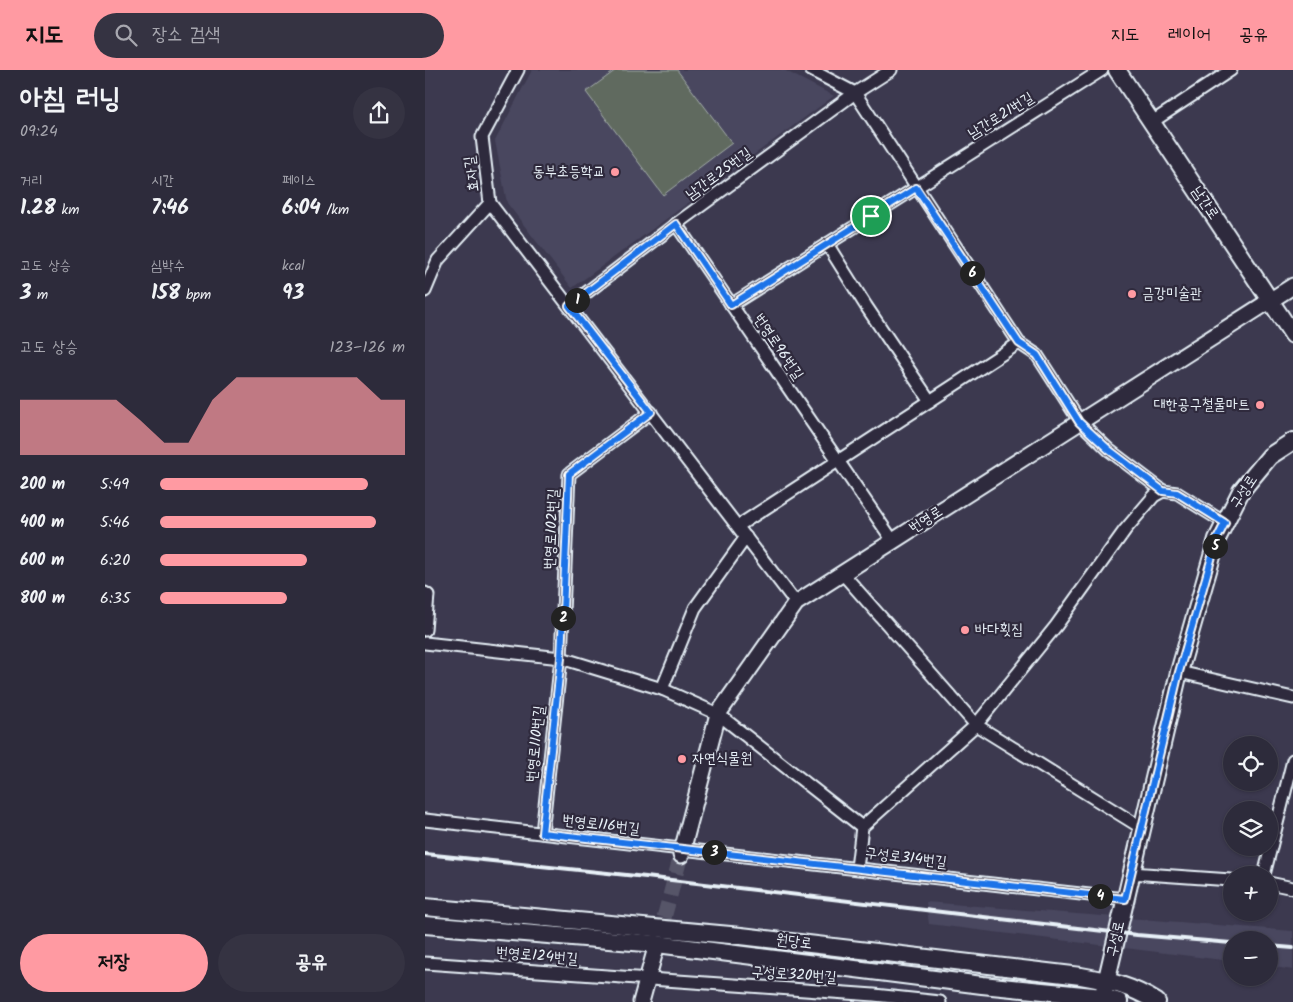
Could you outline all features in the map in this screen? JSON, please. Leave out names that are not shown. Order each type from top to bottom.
[{"type":"main road","name":"남간로","points":[[1117,70],[1293,335]]},
{"type":"main road","name":"구성로","points":[[1102,1000],[1179,672],[1217,539],[1241,492],[1270,456],[1293,441]]},
{"type":"main road","name":"원당로","points":[[425,907],[741,936],[1107,980],[1139,991],[1157,1002]]},
{"type":"main road","name":"원당로","points":[[425,925],[657,944],[1119,1002]]},
{"type":"street","name":"효자길","points":[[425,291],[438,260],[490,204],[482,137],[518,70]]},
{"type":"street","points":[[811,70],[855,93],[1019,343],[1037,355],[1079,422],[1109,450],[1163,491],[1177,493],[1225,523]]},
{"type":"street","name":"남간로25번길","points":[[569,306],[676,224],[855,93],[891,70]]},
{"type":"street","name":"남간로21번길","points":[[731,305],[1102,70]]},
{"type":"street","points":[[1152,122],[1231,70]]},
{"type":"street","points":[[490,204],[797,603]]},
{"type":"street","name":"번영로96번길","points":[[676,224],[893,541]]},
{"type":"street","points":[[827,244],[930,401]]},
{"type":"street","name":"번영로","points":[[682,852],[718,714],[797,603],[1293,286]]},
{"type":"street","points":[[738,526],[1019,343]]},
{"type":"street","name":"번영로102번길","points":[[561,658],[569,474],[651,412]]},
{"type":"street","points":[[857,868],[862,828],[977,725],[1056,626],[1125,530],[1154,496],[1163,491]]},
{"type":"street","points":[[662,689],[695,608],[746,537]]},
{"type":"street","points":[[843,574],[977,725],[1142,828]]},
{"type":"street","points":[[425,593],[429,595],[425,630]]},
{"type":"street","points":[[425,643],[561,658],[662,689],[718,714],[862,828]]},
{"type":"street","name":"번영로110번길","points":[[542,833],[561,658]]},
{"type":"street","points":[[1179,672],[1293,698]]},
{"type":"street","points":[[1266,866],[1293,760]]},
{"type":"street","name":"번영로116번길","points":[[425,820],[542,833],[682,852]]},
{"type":"street","name":"구성로314번길","points":[[682,852],[857,868],[1125,899]]},
{"type":"street","points":[[1131,873],[1223,879]]},
{"type":"street","points":[[1278,885],[1293,888]]},
{"type":"street","points":[[641,1002],[657,944]]},
{"type":"street","name":"번영로124번길","points":[[425,963],[647,980]]},
{"type":"street","name":"구성로320번길","points":[[647,980],[874,995],[940,1002]]},
{"type":"shaded area","name":"동부초등학교","points":[[532,70],[784,70],[834,96],[572,288],[507,203],[495,141]]},
{"type":"shaded area","points":[[926,902],[1293,931],[1293,970],[1278,968],[1278,931],[1223,931],[1223,960],[929,924]]},
{"type":"green space","points":[[616,70],[677,70],[732,143],[663,195],[586,92]]},
{"type":"tunnel","points":[[658,940],[681,855]]},
{"type":"railway","points":[[425,854],[646,877],[1137,935],[1223,942]]},
{"type":"railway","points":[[1278,947],[1293,948]]},
{"type":"place","name":"동부초등학교","points":[[615,172]]},
{"type":"place","name":"금강미술관","points":[[1132,294]]},
{"type":"place","name":"대한공구철물마트","points":[[1260,405]]},
{"type":"place","name":"바다횟집","points":[[965,630]]},
{"type":"place","name":"자연식물원","points":[[682,759]]},
{"type":"route","points":[[916,188],[1019,343],[1037,355],[1079,422],[1109,450],[1163,491],[1177,493],[1225,523],[1217,539],[1179,672],[1125,899],[542,833],[561,658],[569,474],[651,412],[569,306],[676,224],[731,305],[871,216],[916,188]]}]
